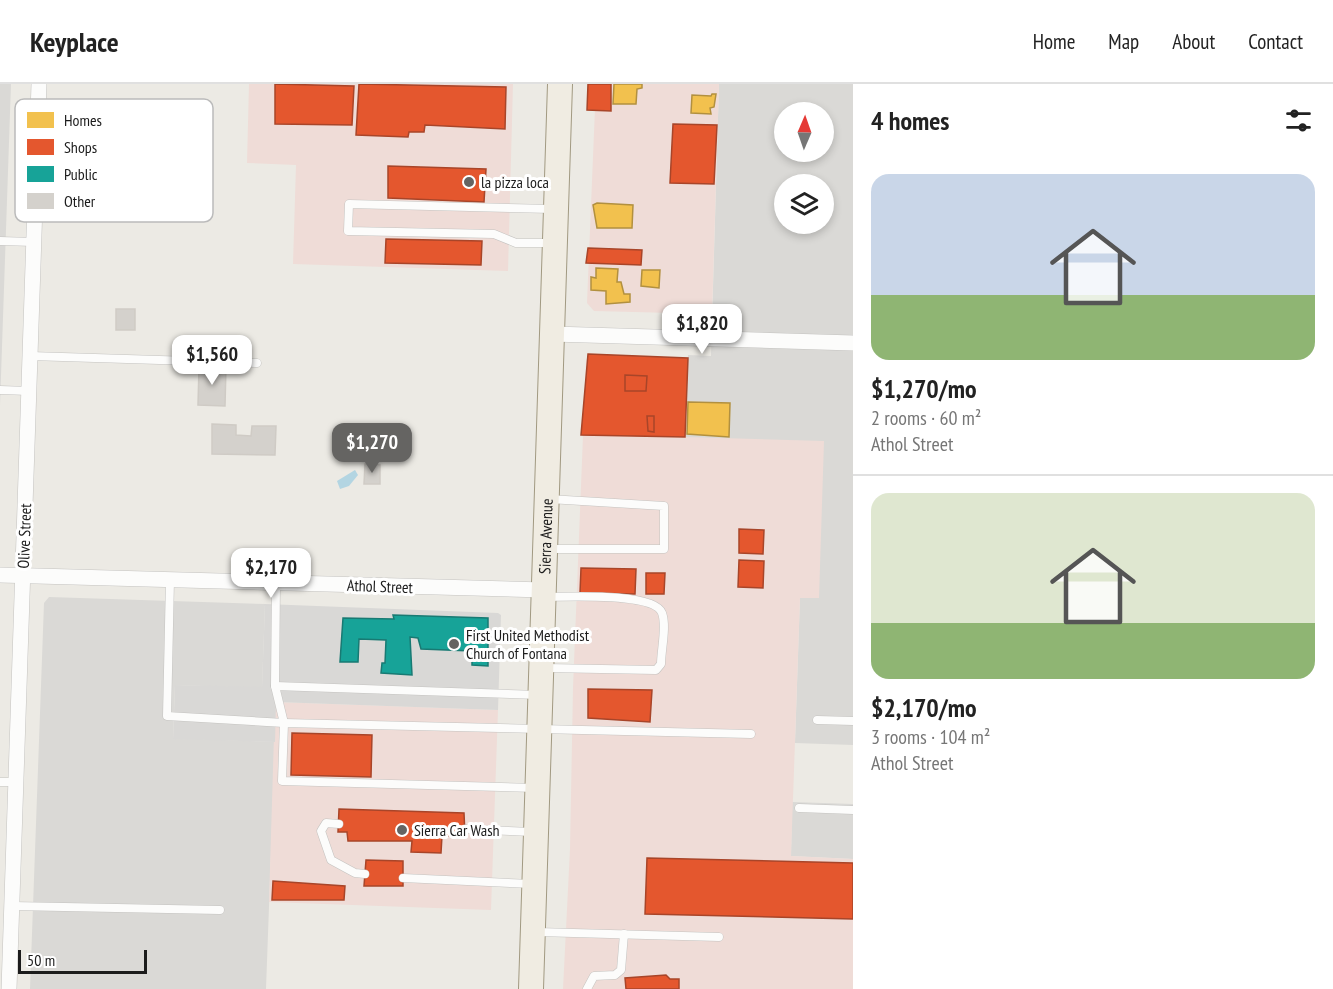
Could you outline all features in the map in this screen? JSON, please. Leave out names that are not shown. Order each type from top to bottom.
[{"type":"main road","name":"Sierra Avenue","points":[[531,989],[560,84]]},
{"type":"street","name":"Olive Street","points":[[39,84],[39,99]]},
{"type":"street","name":"Olive Street","points":[[9,989],[35,222]]},
{"type":"street","points":[[552,334],[853,343]]},
{"type":"street","name":"Athol Street","points":[[0,575],[544,593]]},
{"type":"lane","points":[[555,243],[516,243],[494,234],[348,231],[349,204],[556,209]]},
{"type":"lane","points":[[0,241],[34,242]]},
{"type":"lane","points":[[30,356],[257,363]]},
{"type":"lane","points":[[0,390],[28,391]]},
{"type":"lane","points":[[545,549],[664,549],[664,506],[547,499]]},
{"type":"lane","points":[[170,580],[167,716],[284,723],[751,734]]},
{"type":"lane","points":[[276,583],[275,686],[284,723],[282,781],[537,788]]},
{"type":"lane","points":[[541,668],[656,670],[661,664],[661,612],[646,601],[544,593]]},
{"type":"lane","points":[[275,686],[540,694]]},
{"type":"lane","points":[[817,720],[853,721]]},
{"type":"lane","points":[[0,782],[16,782]]},
{"type":"lane","points":[[799,808],[853,810]]},
{"type":"lane","points":[[339,824],[326,823],[321,831],[331,860],[355,873],[365,874]]},
{"type":"lane","points":[[465,829],[536,832]]},
{"type":"lane","points":[[403,878],[534,885]]},
{"type":"lane","points":[[12,906],[220,910]]},
{"type":"lane","points":[[532,931],[719,937]]},
{"type":"lane","points":[[587,989],[594,976],[615,975],[621,970],[624,934]]},
{"type":"shaded area","points":[[0,84],[11,84],[0,405]]},
{"type":"shaded area","points":[[249,84],[513,84],[508,271],[293,264],[296,165],[247,163]]},
{"type":"shaded area","points":[[596,84],[719,84],[712,314],[594,311],[587,303]]},
{"type":"shaded area","points":[[719,84],[853,84],[853,745],[795,743],[800,597],[819,597],[685,437],[688,355],[711,356]]},
{"type":"shaded area","points":[[590,354],[688,358],[686,437],[824,441],[819,598],[800,598],[791,856],[853,859],[853,989],[563,989],[570,849],[573,688],[586,360]]},
{"type":"shaded area","points":[[49,597],[265,604],[262,688],[175,685],[173,738],[275,742],[266,989],[30,989],[44,603]]},
{"type":"shaded area","points":[[265,604],[498,613],[501,615],[498,710],[276,702],[275,742],[173,739],[175,685],[262,687]]},
{"type":"shaded area","points":[[275,702],[498,710],[491,910],[269,902]]},
{"type":"shaded area","points":[[792,802],[853,804],[853,859],[791,856]]},
{"type":"water","points":[[355,470],[358,475],[349,486],[340,489],[337,481]]},
{"type":"building: Homes","points":[[614,84],[642,84],[642,88],[637,89],[636,104],[613,104]]},
{"type":"building: Homes","points":[[716,94],[714,107],[710,108],[711,114],[691,113],[692,95],[711,96]]},
{"type":"building: Homes","points":[[597,203],[633,205],[632,228],[597,228],[593,205]]},
{"type":"building: Homes","points":[[596,268],[618,269],[617,282],[621,282],[624,294],[630,294],[630,302],[606,304],[606,291],[591,290],[591,277],[596,278]]},
{"type":"building: Homes","points":[[642,270],[660,270],[659,288],[641,286]]},
{"type":"building: Homes","points":[[593,364],[617,365],[617,374],[609,373],[608,386],[590,386],[590,369],[593,369]]},
{"type":"building: Homes","points":[[688,402],[730,403],[729,437],[687,434]]},
{"type":"building: Shops","points":[[275,84],[354,86],[352,125],[275,124]]},
{"type":"building: Shops","points":[[359,84],[506,87],[505,129],[425,125],[424,132],[409,132],[408,137],[356,135]]},
{"type":"building: Shops","points":[[588,84],[611,84],[611,111],[587,110]]},
{"type":"building: Shops","points":[[673,124],[717,125],[714,184],[670,183]]},
{"type":"building: Shops","points":[[388,166],[486,169],[484,202],[388,198]]},
{"type":"building: Shops","points":[[386,239],[482,241],[481,265],[385,263]]},
{"type":"building: Shops","points":[[588,248],[642,250],[641,265],[586,263]]},
{"type":"building: Shops","points":[[588,354],[688,358],[685,437],[581,435]]},
{"type":"building: Shops","points":[[625,375],[647,376],[646,391],[625,391]]},
{"type":"building: Shops","points":[[647,416],[654,416],[654,432],[648,431]]},
{"type":"building: Shops","points":[[739,529],[764,530],[763,554],[739,553]]},
{"type":"building: Shops","points":[[739,560],[764,561],[763,588],[738,587]]},
{"type":"building: Shops","points":[[581,568],[636,569],[635,594],[580,593]]},
{"type":"building: Shops","points":[[646,573],[665,573],[664,594],[646,594]]},
{"type":"building: Shops","points":[[588,689],[652,690],[650,722],[588,718]]},
{"type":"building: Shops","points":[[292,733],[372,735],[371,777],[291,775]]},
{"type":"building: Shops","name":"Sierra Car Wash","points":[[339,809],[464,813],[465,836],[442,836],[441,853],[411,852],[412,841],[348,841],[347,832],[338,832]]},
{"type":"building: Shops","points":[[647,858],[853,863],[853,919],[645,914]]},
{"type":"building: Shops","points":[[366,860],[403,861],[403,886],[364,886]]},
{"type":"building: Shops","points":[[273,881],[345,886],[344,900],[272,900]]},
{"type":"building: Shops","points":[[666,975],[670,979],[679,979],[679,989],[626,989],[625,978]]},
{"type":"building: Public","name":"First United Methodist Church of Fontana","points":[[393,615],[488,618],[488,666],[472,665],[472,651],[421,649],[418,638],[410,637],[412,675],[381,673],[382,663],[385,663],[386,640],[359,639],[358,662],[340,662],[343,618],[394,619]]},
{"type":"building: Other","points":[[116,309],[135,309],[135,330],[116,330]]},
{"type":"building: Other","points":[[199,367],[226,367],[225,406],[198,405]]},
{"type":"building: Other","points":[[212,424],[236,425],[236,435],[251,436],[252,426],[276,426],[275,455],[212,454]]},
{"type":"building: Other","points":[[365,464],[380,465],[380,484],[364,484]]},
{"type":"place","name":"la pizza loca","points":[[469,182]]},
{"type":"place","name":"First United Methodist Church of Fontana","points":[[454,644]]},
{"type":"place","name":"Sierra Car Wash","points":[[402,830]]}]
